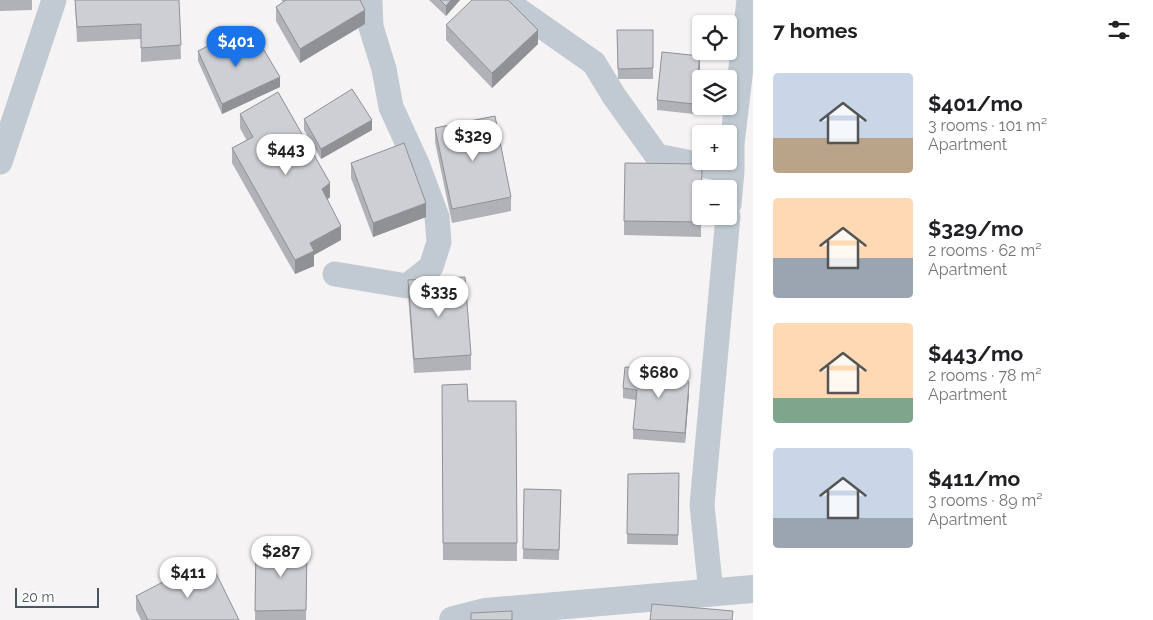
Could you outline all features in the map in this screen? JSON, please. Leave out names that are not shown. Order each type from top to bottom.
[{"type":"street","points":[[0,162],[54,0]]},
{"type":"street","points":[[334,274],[407,286],[431,267],[439,242],[437,217],[418,166],[391,107],[384,69],[371,27],[370,0]]},
{"type":"street","points":[[504,0],[594,63],[614,96],[656,156],[732,171]]},
{"type":"street","points":[[731,180],[732,144],[749,0]]},
{"type":"street","points":[[711,592],[702,505],[727,225]]},
{"type":"street","points":[[453,620],[485,612],[753,589]]},
{"type":"building","points":[[75,0],[179,0],[181,45],[141,48],[141,24],[77,27]]},
{"type":"building","points":[[286,0],[360,0],[365,10],[300,49],[276,7]]},
{"type":"building","points":[[440,0],[451,0],[446,6]]},
{"type":"building","points":[[472,0],[508,0],[538,30],[492,73],[446,25]]},
{"type":"building","points":[[617,30],[653,30],[653,68],[618,69]]},
{"type":"building","points":[[238,31],[251,56],[264,50],[280,77],[222,104],[198,51]]},
{"type":"building","points":[[662,52],[692,55],[692,60],[700,60],[698,70],[692,70],[692,104],[657,100]]},
{"type":"building","points":[[352,89],[372,120],[321,149],[304,119]]},
{"type":"building","points":[[278,92],[330,183],[322,189],[341,226],[310,243],[314,251],[295,260],[232,148],[253,137],[240,114]]},
{"type":"building","points":[[495,116],[511,197],[452,209],[435,128]]},
{"type":"building","points":[[404,143],[426,203],[373,223],[351,163]]},
{"type":"building","points":[[625,163],[692,164],[692,170],[702,170],[702,180],[692,180],[692,222],[624,221]]},
{"type":"building","points":[[465,277],[471,355],[414,359],[408,280]]},
{"type":"building","points":[[625,367],[683,372],[689,383],[685,433],[633,429],[637,390],[623,388]]},
{"type":"building","points":[[467,384],[468,401],[516,401],[517,543],[443,543],[442,385]]},
{"type":"building","points":[[679,473],[678,535],[627,534],[628,474]]},
{"type":"building","points":[[524,489],[561,490],[559,550],[523,549]]},
{"type":"building","points":[[307,546],[306,610],[255,611],[256,547]]},
{"type":"building","points":[[188,569],[193,578],[214,569],[239,620],[148,620],[136,596]]},
{"type":"building","points":[[652,604],[733,611],[732,620],[650,620]]},
{"type":"building","points":[[512,611],[512,620],[471,620],[471,613]]}]
